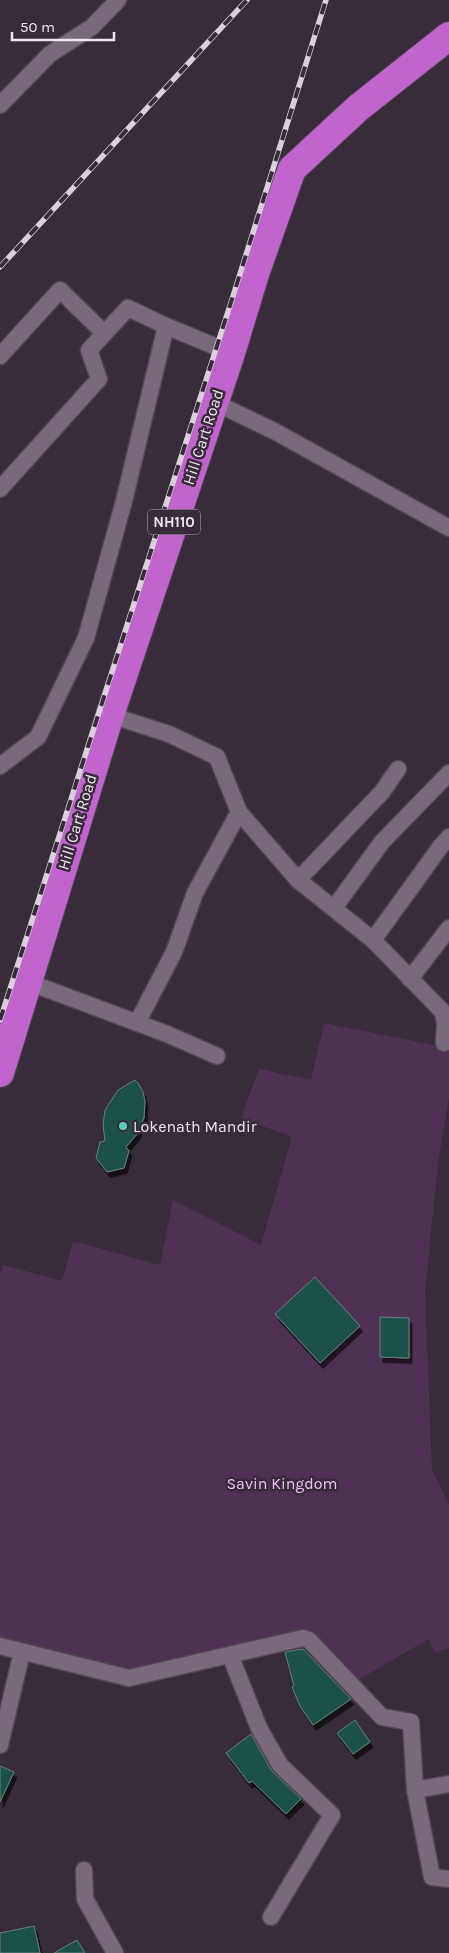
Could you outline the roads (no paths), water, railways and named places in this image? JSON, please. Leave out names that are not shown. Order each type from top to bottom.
[{"type":"highway","name":"Hill Cart Road","points":[[0,1073],[110,714],[292,169],[358,108],[449,36]]},
{"type":"street","points":[[0,105],[50,54],[92,27],[118,0]]},
{"type":"street","points":[[0,356],[60,290],[104,334]]},
{"type":"street","points":[[0,489],[99,380],[88,350],[128,308],[230,353]]},
{"type":"street","points":[[0,766],[38,737],[86,638],[124,501],[166,326]]},
{"type":"street","points":[[214,402],[276,432],[449,528]]},
{"type":"street","points":[[110,714],[169,734],[217,757],[239,812],[298,880],[373,940],[442,1012],[445,1024],[444,1042]]},
{"type":"street","points":[[298,880],[382,792],[398,769]]},
{"type":"street","points":[[334,908],[382,842],[449,773]]},
{"type":"street","points":[[137,1023],[174,952],[195,893],[239,812]]},
{"type":"street","points":[[373,940],[449,837]]},
{"type":"street","points":[[410,978],[449,928]]},
{"type":"street","points":[[28,982],[137,1023],[217,1056]]},
{"type":"street","points":[[0,1646],[129,1678],[304,1638],[313,1642],[382,1717],[411,1722],[415,1790],[432,1877],[449,1879]]},
{"type":"street","points":[[0,1745],[22,1652]]},
{"type":"street","points":[[230,1655],[259,1728],[280,1765],[332,1815],[271,1917]]},
{"type":"street","points":[[415,1790],[449,1784]]},
{"type":"street","points":[[84,1870],[85,1899],[114,1953]]},
{"type":"railway","points":[[0,267],[247,0]]},
{"type":"railway","points":[[0,1020],[234,293],[326,0]]},
{"type":"place","name":"Lokenath Mandir","points":[[123,1126]]},
{"type":"park label","name":"Savin Kingdom","points":[[282,1483]]}]
